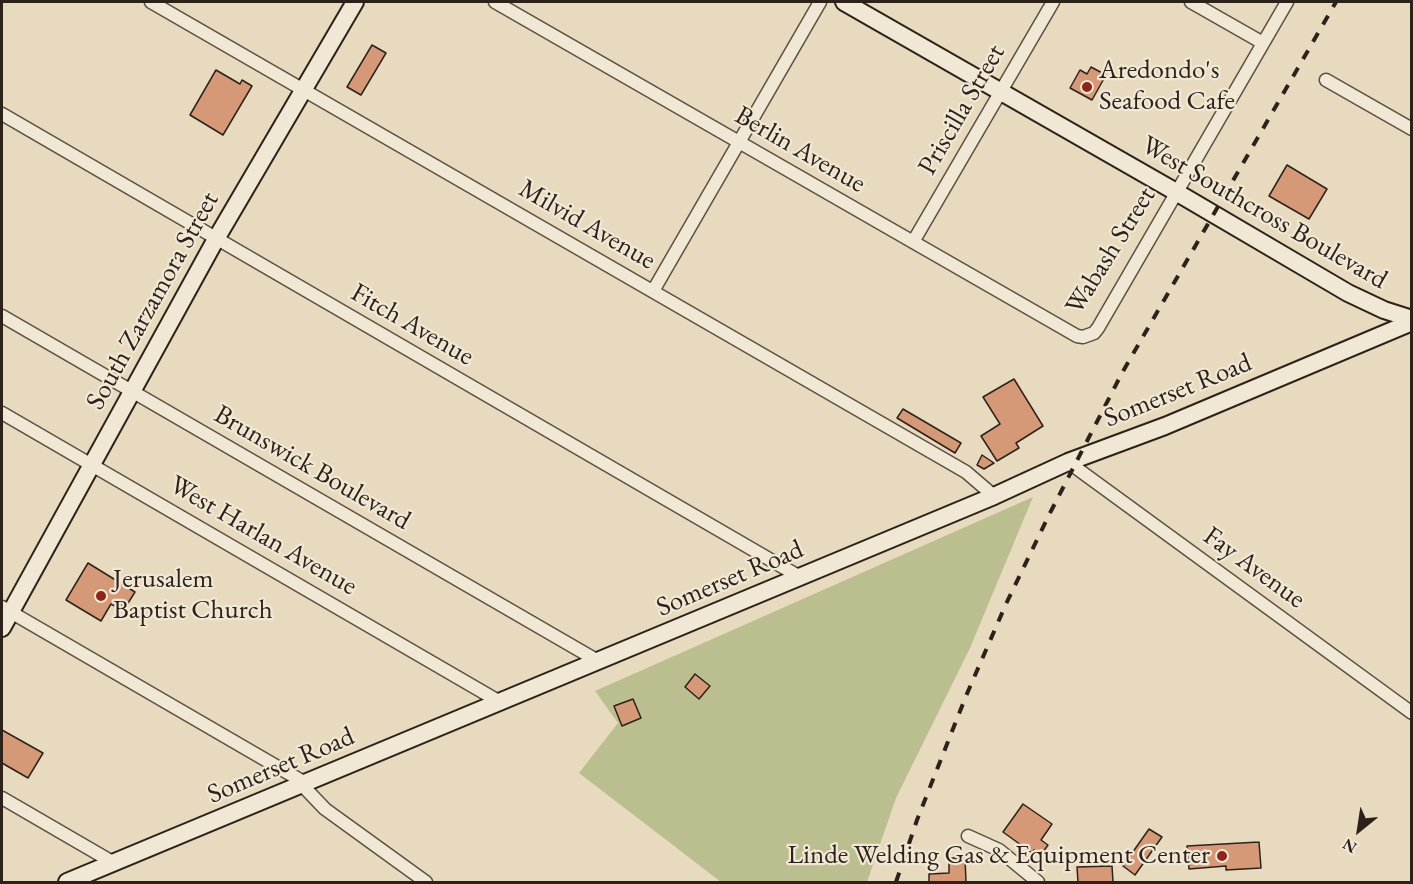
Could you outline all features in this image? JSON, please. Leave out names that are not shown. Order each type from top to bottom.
[{"type":"main road","name":"South Zarzamora Street","points":[[2,628],[6,610],[91,465],[216,239],[355,2]]},
{"type":"main road","name":"West Southcross Boulevard","points":[[844,2],[1348,293],[1412,320]]},
{"type":"main road","name":"Somerset Road","points":[[68,882],[994,496],[1068,462],[1165,426],[1412,320]]},
{"type":"street","name":"Milvid Avenue","points":[[151,2],[966,472],[994,496]]},
{"type":"street","name":"Berlin Avenue","points":[[495,2],[1077,336],[1083,337]]},
{"type":"street","points":[[653,291],[820,2]]},
{"type":"street","name":"Priscilla Street","points":[[913,242],[1053,2]]},
{"type":"street","points":[[1191,2],[1263,43]]},
{"type":"street","name":"Wabash Street","points":[[1083,337],[1094,333],[1098,328],[1287,2]]},
{"type":"street","points":[[1326,80],[1412,129]]},
{"type":"street","name":"Fitch Avenue","points":[[2,114],[800,577]]},
{"type":"street","name":"Brunswick Boulevard","points":[[2,316],[598,661]]},
{"type":"street","name":"West Harlan Avenue","points":[[2,413],[500,702]]},
{"type":"street","name":"Fay Avenue","points":[[1068,462],[1412,713]]},
{"type":"street","points":[[6,610],[305,785],[325,809],[426,882]]},
{"type":"street","points":[[2,798],[114,863]]},
{"type":"street","points":[[968,836],[999,849],[1033,878]]},
{"type":"green space","points":[[1033,497],[970,648],[896,798],[867,882],[721,882],[579,773],[618,723],[595,691]]},
{"type":"building","points":[[372,45],[386,53],[361,95],[347,87]]},
{"type":"building","points":[[1091,67],[1106,75],[1092,100],[1070,88],[1080,70],[1087,74]]},
{"type":"building","points":[[216,70],[240,84],[242,80],[252,86],[223,135],[190,115]]},
{"type":"building","points":[[1287,165],[1327,189],[1309,219],[1269,196]]},
{"type":"building","points":[[1014,379],[1043,426],[1016,443],[1019,448],[997,461],[981,436],[1000,424],[983,397]]},
{"type":"building","points":[[903,409],[961,443],[955,453],[897,418]]},
{"type":"building","points":[[982,455],[994,463],[984,469],[977,465]]},
{"type":"building","name":"Jerusalem Baptist Church","points":[[88,563],[135,592],[125,608],[116,602],[114,606],[111,604],[101,621],[66,600]]},
{"type":"building","points":[[695,674],[710,686],[699,699],[685,687]]},
{"type":"building","points":[[633,699],[641,718],[622,726],[614,706]]},
{"type":"building","points":[[2,730],[43,753],[28,778],[2,763]]},
{"type":"building","points":[[1023,804],[1052,824],[1041,840],[1048,845],[1041,855],[1034,850],[1032,853],[1003,832]]},
{"type":"building","points":[[1149,829],[1162,837],[1135,875],[1123,866]]},
{"type":"building","points":[[1259,842],[1261,868],[1226,870],[1226,866],[1189,869],[1187,846]]},
{"type":"building","points":[[949,858],[965,858],[966,882],[929,882],[929,874],[949,873]]},
{"type":"building","points":[[1112,866],[1113,882],[1078,882],[1077,867]]},
{"type":"railway","points":[[896,882],[917,820],[966,696],[1006,604],[1049,515],[1122,373],[1336,2]]},
{"type":"place","name":"Aredondo's Seafood Cafe","points":[[1087,87]]},
{"type":"place","name":"Jerusalem Baptist Church","points":[[101,596]]},
{"type":"place","name":"Linde Welding Gas & Equipment Center","points":[[1222,856]]}]
